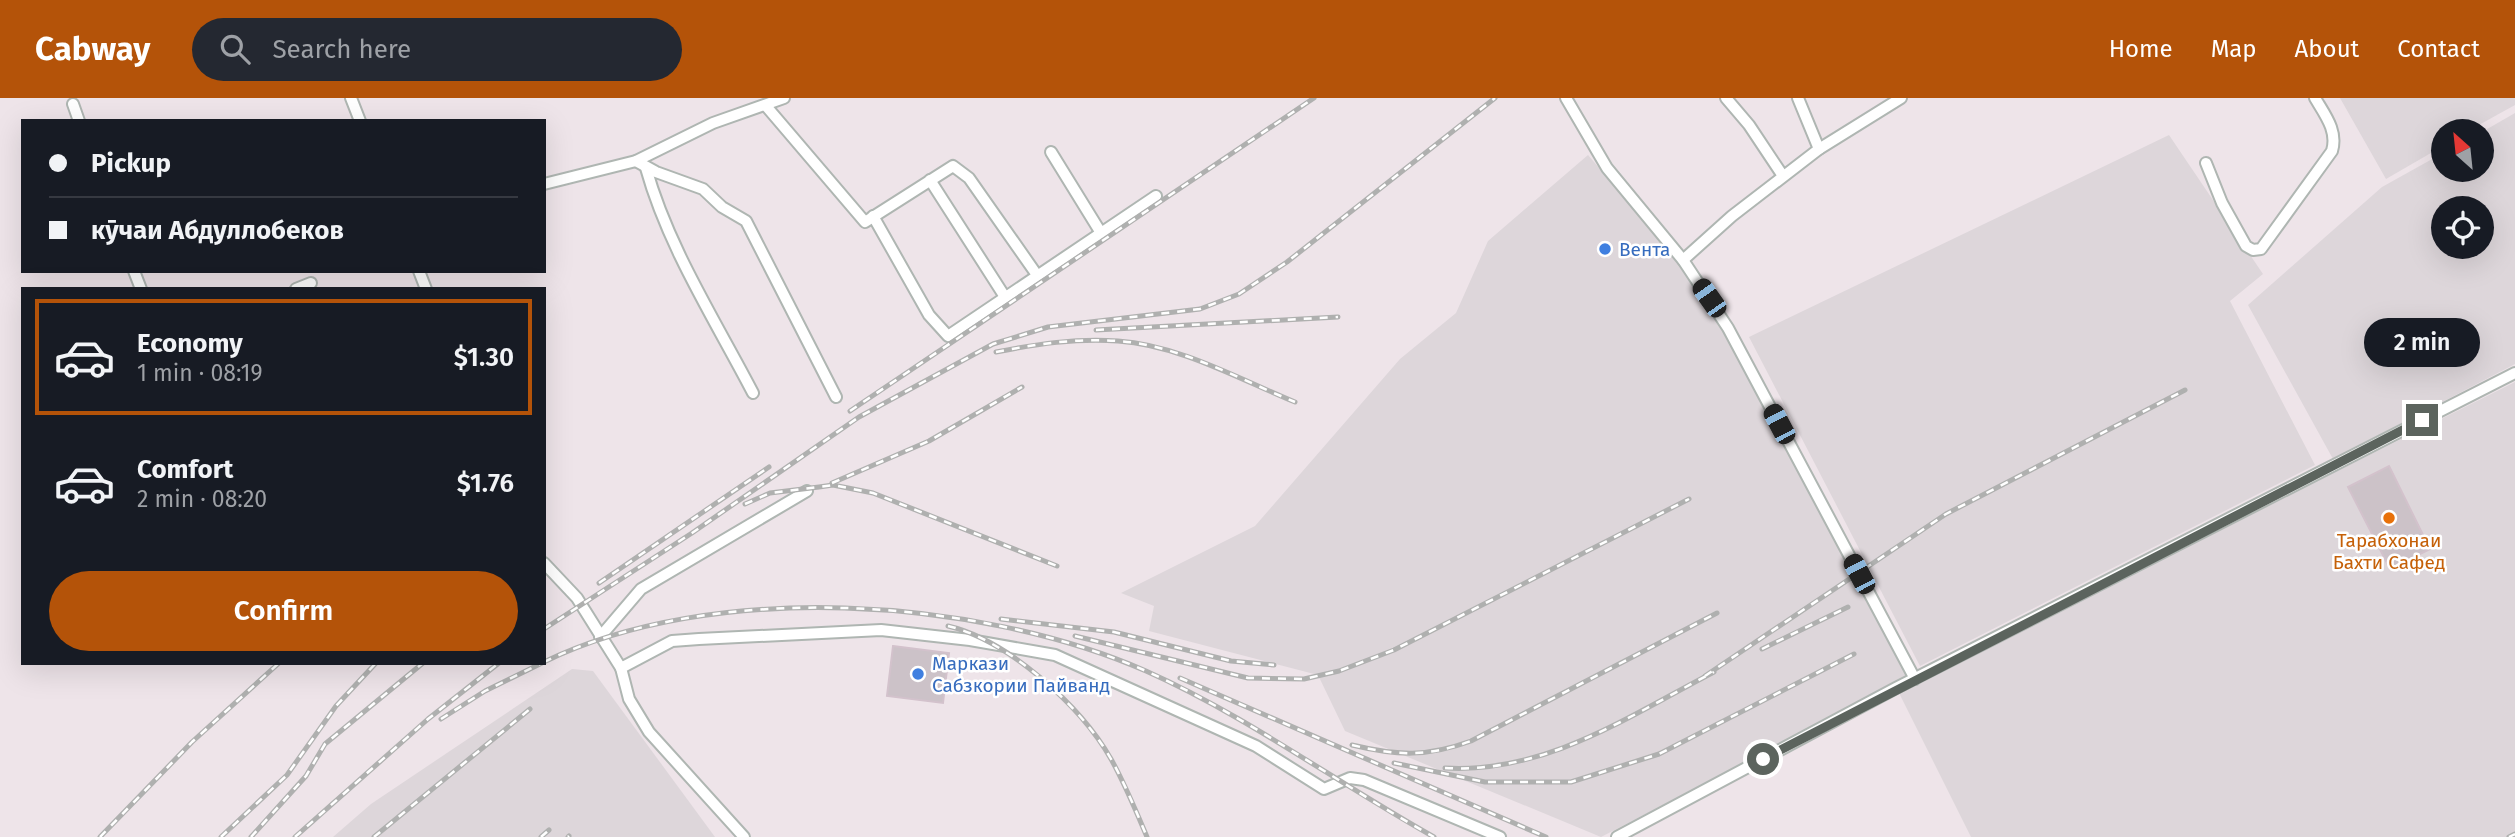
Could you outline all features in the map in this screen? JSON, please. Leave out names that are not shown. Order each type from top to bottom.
[{"type":"street","points":[[351,98],[359,119]]},
{"type":"street","points":[[546,183],[636,160],[713,122],[784,98]]},
{"type":"street","points":[[1566,98],[1607,168],[1684,260],[1728,328],[1915,679]]},
{"type":"street","points":[[1726,98],[1749,125],[1783,176]]},
{"type":"street","points":[[1798,98],[1819,149]]},
{"type":"street","points":[[1684,260],[1819,149],[1901,98]]},
{"type":"street","points":[[2206,163],[2222,203],[2246,246],[2253,250],[2261,249],[2332,151],[2335,140],[2315,98]]},
{"type":"street","points":[[73,104],[78,119]]},
{"type":"street","points":[[766,106],[864,222],[953,166],[969,178],[1037,275]]},
{"type":"street","points":[[1051,152],[1101,233]]},
{"type":"street","points":[[636,160],[646,168],[703,190],[722,207],[746,221],[836,397]]},
{"type":"street","points":[[646,168],[655,198],[683,258],[754,393]]},
{"type":"street","points":[[930,180],[1005,297]]},
{"type":"street","points":[[873,216],[908,272],[929,315],[948,336],[1156,196]]},
{"type":"street","points":[[302,287],[311,284]]},
{"type":"street","points":[[1617,837],[1896,688],[2515,373]]},
{"type":"street","points":[[600,638],[641,589],[807,491]]},
{"type":"street","points":[[546,565],[577,598],[621,668],[629,699],[649,732],[744,837]]},
{"type":"street","points":[[621,668],[672,642],[881,630],[971,640],[1055,655],[1256,746],[1312,784],[1324,789],[1350,778],[1364,780],[1500,837]]},
{"type":"shaded area","points":[[2340,98],[2515,98],[2515,105],[2490,119],[2431,119],[2431,153],[2386,179]]},
{"type":"shaded area","points":[[2515,113],[2515,364],[2333,459],[2248,305],[2382,187],[2431,160],[2431,182],[2494,182],[2494,125]]},
{"type":"shaded area","points":[[2169,135],[2263,274],[2230,301],[2315,465],[1920,666],[1749,337]]},
{"type":"shaded area","points":[[1588,155],[1697,282],[1908,679],[1601,837],[1345,731],[1318,675],[1149,631],[1154,606],[1121,593],[1255,526],[1400,359],[1456,313],[1488,241]]},
{"type":"shaded area","points":[[2515,382],[2515,837],[1971,837],[1898,691]]},
{"type":"shaded area","points":[[572,669],[593,671],[715,837],[333,837],[371,804]]},
{"type":"building","name":"Тарабхонаи Бахти Сафед","points":[[2389,466],[2430,549],[2390,569],[2348,487]]},
{"type":"building","name":"Маркази Сабзкории Пайванд","points":[[893,646],[949,653],[943,703],[887,696]]},
{"type":"railway","points":[[850,411],[1314,98]]},
{"type":"railway","points":[[546,628],[692,533],[859,417],[993,344],[1048,327],[1200,309],[1239,294],[1287,262],[1495,98]]},
{"type":"railway","points":[[1096,330],[1338,317]]},
{"type":"railway","points":[[996,352],[1072,341],[1102,340],[1141,344],[1208,364],[1295,402]]},
{"type":"railway","points":[[832,483],[929,441],[1022,387]]},
{"type":"railway","points":[[1705,676],[1946,514],[2185,390]]},
{"type":"railway","points":[[599,583],[769,467]]},
{"type":"railway","points":[[745,504],[770,493],[833,485],[873,493],[1057,566]]},
{"type":"railway","points":[[1075,636],[1248,678],[1304,679],[1339,671],[1394,650],[1689,499]]},
{"type":"railway","points":[[1762,649],[1848,607]]},
{"type":"railway","points":[[546,661],[611,636],[685,618],[764,609],[845,608],[926,614],[1004,627],[1079,646],[1146,671],[1183,689],[1256,729],[1434,837]]},
{"type":"railway","points":[[1352,745],[1412,753],[1440,750],[1471,741],[1717,613]]},
{"type":"railway","points":[[1001,619],[1114,632],[1231,661],[1274,665]]},
{"type":"railway","points":[[948,626],[995,645],[1018,660],[1062,697],[1098,739],[1111,759],[1147,837]]},
{"type":"railway","points":[[1394,763],[1485,782],[1571,782],[1659,754],[1854,654]]},
{"type":"railway","points":[[100,837],[192,742],[277,665]]},
{"type":"railway","points":[[221,837],[287,775],[336,706],[374,665]]},
{"type":"railway","points":[[251,837],[306,776],[325,744],[421,665]]},
{"type":"railway","points":[[295,837],[428,719],[496,665]]},
{"type":"railway","points":[[441,719],[485,691],[538,665]]},
{"type":"railway","points":[[1445,768],[1517,762],[1552,752],[1618,723],[1714,672]]},
{"type":"railway","points":[[1180,678],[1546,837]]},
{"type":"railway","points":[[374,837],[530,709]]},
{"type":"railway","points":[[541,837],[549,830]]},
{"type":"railway","points":[[2509,837],[2515,834]]},
{"type":"place","name":"Вента","points":[[1605,249]]},
{"type":"place","name":"Тарабхонаи Бахти Сафед","points":[[2389,518]]},
{"type":"place","name":"Маркази Сабзкории Пайванд","points":[[918,674]]},
{"type":"route","points":[[1763,759],[1896,688],[2422,420]]}]
